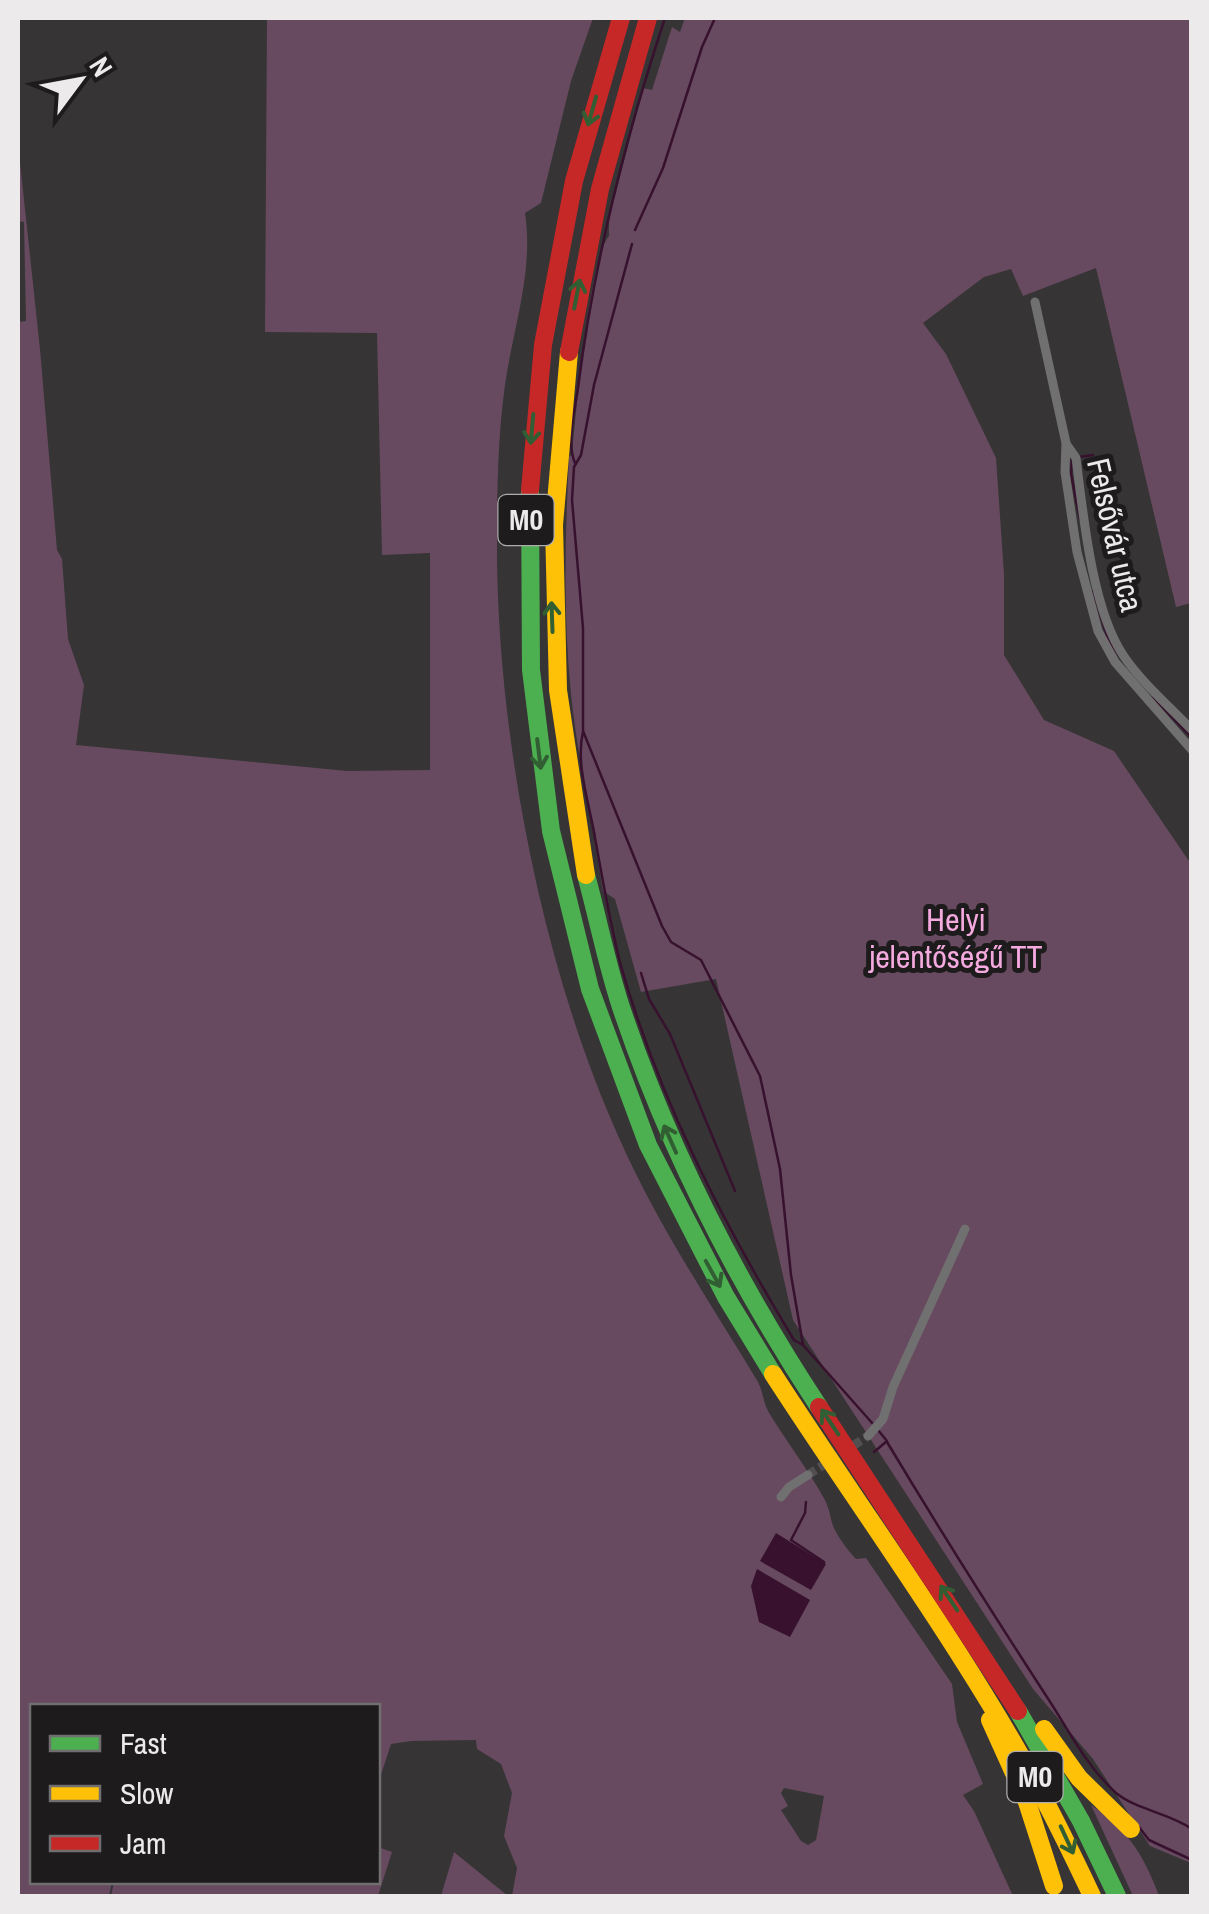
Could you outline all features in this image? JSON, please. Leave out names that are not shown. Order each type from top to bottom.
[{"type":"highway","name":"M0","points":[[621,18],[585,138],[556,261],[538,370],[528,470],[529,662],[543,786],[575,940],[621,1076],[693,1238],[796,1410],[966,1664],[1047,1798],[1092,1896]]},
{"type":"highway","name":"M0","points":[[648,18],[608,150],[582,265],[564,370],[554,470],[554,665],[569,784],[594,917],[640,1067],[717,1236],[812,1396],[1002,1680],[1081,1818],[1117,1896]]},
{"type":"highway","points":[[966,1664],[1016,1774],[1054,1886]]},
{"type":"highway","points":[[1002,1680],[1025,1699],[1079,1778],[1131,1829]]},
{"type":"street","name":"Felsővár utca","points":[[1035,302],[1066,443],[1064,472],[1077,552],[1098,631],[1115,662],[1192,750]]},
{"type":"street","name":"Felsővár utca","points":[[1066,443],[1076,458],[1098,590],[1115,641],[1134,669],[1192,730]]},
{"type":"street","points":[[874,1430],[966,1229]]},
{"type":"street","points":[[781,1497],[808,1474]]},
{"type":"green space","points":[[267,18],[593,18],[571,81],[541,203],[525,213],[525,278],[500,428],[500,630],[516,780],[530,855],[569,1004],[620,1140],[668,1233],[758,1382],[768,1411],[825,1500],[838,1536],[856,1559],[866,1558],[952,1684],[957,1722],[983,1784],[963,1795],[1013,1896],[512,1896],[517,1868],[504,1836],[512,1793],[501,1764],[477,1749],[476,1740],[391,1744],[380,1778],[380,1704],[30,1704],[30,1884],[112,1884],[109,1896],[18,1896],[18,322],[26,321],[24,222],[18,221],[18,144],[57,550],[62,559],[68,639],[84,685],[76,745],[347,771],[430,770],[430,553],[382,555],[377,333],[265,332]],"holes":[[[784,1788],[824,1796],[816,1840],[808,1845],[801,1841],[781,1810],[788,1806],[781,1793]]]},
{"type":"green space","name":"Helyi jelentőségű TT","points":[[685,18],[1191,18],[1191,603],[1176,607],[1096,268],[1023,296],[1011,269],[984,277],[923,323],[946,354],[996,458],[1004,574],[1004,655],[1044,720],[1114,751],[1191,864],[1191,1863],[1150,1846],[1093,1759],[1033,1689],[793,1320],[716,979],[641,992],[615,899],[603,891],[568,664],[569,457],[595,274],[609,236],[609,219],[643,88],[652,90],[672,27],[680,32]]},
{"type":"green space","points":[[1091,1805],[1133,1844],[1159,1896],[1133,1896]]},
{"type":"green space","points":[[380,1848],[392,1852],[378,1896],[111,1896],[114,1884],[380,1884]]},
{"type":"green space","points":[[454,1852],[508,1896],[441,1896]]},
{"type":"shaded area","points":[[776,1533],[826,1564],[811,1590],[760,1561]]},
{"type":"shaded area","points":[[757,1569],[810,1600],[790,1637],[759,1622],[751,1586]]},
{"type":"waterway","points":[[575,463],[572,426],[602,247],[624,155],[665,18]]},
{"type":"waterway","points":[[635,230],[663,168],[715,18]]},
{"type":"waterway","points":[[632,244],[594,385],[581,455],[574,467],[572,500],[583,628],[583,731],[662,926],[671,942],[701,960],[760,1076],[780,1169],[803,1345]]},
{"type":"waterway","points":[[1079,457],[1093,455]]},
{"type":"waterway","points":[[1072,459],[1080,519]]},
{"type":"waterway","points":[[1093,591],[1109,642],[1141,684]]},
{"type":"waterway","points":[[1153,697],[1192,738]]},
{"type":"waterway","points":[[583,732],[582,771],[617,950],[636,1015],[674,1112],[742,1251],[794,1340],[803,1345],[873,1424]]},
{"type":"waterway","points":[[641,973],[735,1191]]},
{"type":"waterway","points":[[874,1452],[887,1441],[878,1430]]},
{"type":"waterway","points":[[887,1442],[1095,1771],[1124,1799],[1192,1829]]},
{"type":"waterway","points":[[806,1502],[805,1513],[791,1540],[824,1562]]},
{"type":"waterway","points":[[1139,1827],[1149,1840],[1192,1860]]},
{"type":"tunnel","points":[[808,1475],[868,1436]]},
{"type":"traffic: fast","points":[[530,490],[531,670],[551,831],[590,989],[648,1145],[726,1297],[773,1374]]},
{"type":"traffic: fast","points":[[586,875],[618,999],[663,1118],[709,1218],[761,1314],[819,1407]]},
{"type":"traffic: fast","points":[[1018,1711],[1081,1821],[1117,1896]]},
{"type":"traffic: slow","points":[[569,352],[554,525],[558,690],[586,875]]},
{"type":"traffic: slow","points":[[773,1374],[983,1692],[1033,1778],[1092,1896]]},
{"type":"traffic: slow","points":[[990,1720],[1027,1802],[1054,1886]]},
{"type":"traffic: slow","points":[[1044,1729],[1079,1778],[1131,1829]]},
{"type":"traffic: jam","points":[[530,490],[543,345],[574,181],[621,18]]},
{"type":"traffic: jam","points":[[569,352],[600,189],[648,18]]},
{"type":"traffic: jam","points":[[819,1407],[1018,1711]]}]
